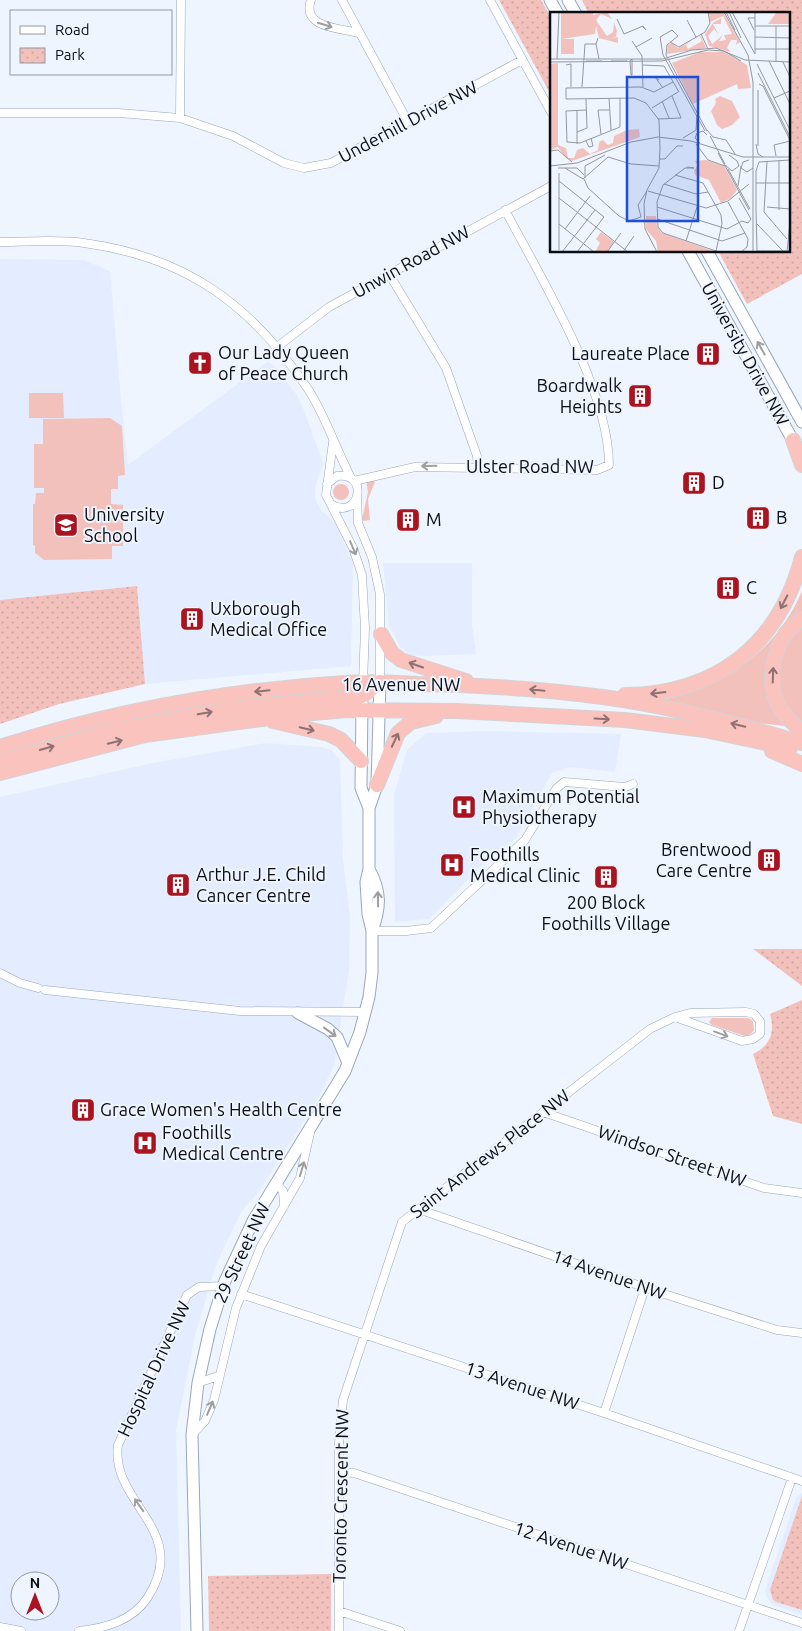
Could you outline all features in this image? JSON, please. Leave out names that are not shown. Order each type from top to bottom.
[{"type":"highway","points":[[793,440],[802,465]]},
{"type":"highway","points":[[603,697],[676,690],[702,681],[725,669],[753,647],[772,624],[784,604],[802,557]]},
{"type":"highway","points":[[802,619],[789,630],[776,653],[773,689],[781,710],[802,731]]},
{"type":"highway","points":[[381,634],[392,654],[401,660],[479,685]]},
{"type":"highway","name":"16 Avenue NW","points":[[0,747],[105,718],[183,702],[244,693],[362,689],[380,682],[479,685],[603,697],[717,720],[802,743]]},
{"type":"highway","points":[[0,762],[115,730],[228,709],[362,689]]},
{"type":"highway","name":"16 Avenue NW","points":[[0,773],[145,735],[291,715],[362,710],[457,711],[625,720],[671,725],[744,738],[802,752]]},
{"type":"highway","points":[[377,785],[393,743],[403,727],[411,722],[457,711]]},
{"type":"highway","points":[[242,721],[274,721],[329,734],[341,740],[361,761]]},
{"type":"highway","points":[[744,738],[802,764]]},
{"type":"street","points":[[180,118],[181,0]]},
{"type":"street","points":[[311,0],[309,13],[314,21],[323,26],[358,33]]},
{"type":"street","points":[[342,0],[358,33],[408,122]]},
{"type":"street","points":[[490,0],[550,110]]},
{"type":"street","points":[[550,0],[557,12]]},
{"type":"street","points":[[568,0],[575,12]]},
{"type":"street","name":"Underhill Drive NW","points":[[0,114],[119,114],[180,118],[233,136],[284,163],[304,168],[331,163],[522,60]]},
{"type":"street","name":"Unwin Road NW","points":[[277,347],[329,307],[550,187]]},
{"type":"street","name":"Ulster Road NW","points":[[353,479],[415,467],[478,466],[597,470],[609,465],[605,426],[590,382],[553,299],[505,210]]},
{"type":"street","points":[[0,242],[82,242],[152,258],[217,290],[255,321],[277,347],[308,390],[358,489],[358,523],[372,557],[378,585],[381,634],[380,682]]},
{"type":"street","name":"University Drive NW","points":[[689,252],[802,456]]},
{"type":"street","name":"University Drive NW","points":[[707,252],[802,422]]},
{"type":"street","points":[[390,274],[446,368],[477,456],[478,466]]},
{"type":"street","points":[[333,442],[326,495],[353,548],[362,575],[365,628],[362,689]]},
{"type":"street","points":[[326,486],[337,476],[353,479]]},
{"type":"street","points":[[331,504],[345,508],[357,498]]},
{"type":"street","name":"29 Street NW","points":[[368,808],[377,785],[380,682]]},
{"type":"street","name":"29 Street NW","points":[[197,1631],[192,1435],[198,1383],[210,1329],[224,1286],[253,1221],[311,1128],[348,1063],[365,1012],[372,973],[372,931],[378,915],[378,886],[369,869],[368,808],[361,788],[362,689]]},
{"type":"street","points":[[372,931],[406,931],[431,928],[525,840],[556,789],[564,782],[625,786],[633,784]]},
{"type":"street","points":[[0,973],[20,983],[41,989],[167,1005],[298,1013],[365,1012]]},
{"type":"street","name":"Saint Andrews Place NW","points":[[363,1335],[402,1222],[650,1029],[675,1017],[690,1014],[746,1012],[754,1014],[760,1021],[760,1034],[753,1040],[742,1041],[675,1017]]},
{"type":"street","points":[[298,1013],[328,1029],[337,1037],[348,1063]]},
{"type":"street","name":"Windsor Street NW","points":[[543,1112],[764,1188],[802,1193]]},
{"type":"street","name":"29 Street NW","points":[[192,1435],[205,1421],[214,1400],[227,1338],[241,1294],[261,1246],[300,1178],[311,1128]]},
{"type":"street","name":"29 Street NW","points":[[276,1183],[283,1191],[284,1206]]},
{"type":"street","name":"14 Avenue NW","points":[[418,1209],[645,1288],[777,1330],[802,1333]]},
{"type":"street","name":"Hospital Drive NW","points":[[79,1631],[113,1624],[129,1616],[146,1601],[159,1573],[158,1540],[153,1528],[118,1471],[118,1446],[187,1295],[199,1286],[224,1286]]},
{"type":"street","points":[[604,1412],[645,1288]]},
{"type":"street","name":"13 Avenue NW","points":[[241,1294],[604,1412],[802,1481]]},
{"type":"street","name":"Toronto Crescent NW","points":[[340,1631],[339,1472],[343,1400],[363,1335]]},
{"type":"street","points":[[198,1383],[218,1376]]},
{"type":"street","name":"12 Avenue NW","points":[[339,1472],[354,1473],[802,1623]]},
{"type":"street","points":[[739,1631],[792,1478]]},
{"type":"street","points":[[339,1611],[400,1631]]},
{"type":"street","points":[[0,1627],[21,1631]]},
{"type":"shaded area","points":[[0,259],[84,260],[110,271],[128,465],[267,362],[272,364],[297,395],[305,413],[323,463],[315,488],[315,498],[322,511],[335,523],[353,563],[351,666],[145,684],[137,586],[0,600]]},
{"type":"shaded area","points":[[383,563],[472,563],[472,625],[476,654],[411,655],[400,647],[389,625]]},
{"type":"shaded area","points":[[489,731],[621,734],[615,772],[570,767],[552,773],[516,838],[479,868],[429,919],[395,922],[394,795],[407,750],[426,733]]},
{"type":"shaded area","name":"Foothills Medical Centre","points":[[266,743],[322,747],[331,750],[340,760],[343,859],[350,917],[349,969],[334,1065],[319,1097],[260,1190],[240,1214],[216,1265],[195,1336],[176,1430],[181,1631],[0,1631],[0,797],[153,763]]},
{"type":"shaded area","points":[[802,1493],[802,1615],[771,1604],[765,1590],[797,1496]]},
{"type":"green space","points":[[499,0],[541,0],[550,15],[550,93]]},
{"type":"green space","points":[[582,0],[802,0],[802,274],[747,304],[719,252],[790,252],[790,12],[588,12]]},
{"type":"green space","points":[[29,393],[63,393],[64,418],[29,418]]},
{"type":"green space","points":[[110,418],[122,426],[125,475],[118,476],[118,489],[111,489],[111,504],[123,505],[123,546],[112,546],[112,559],[44,560],[35,553],[35,546],[33,545],[33,504],[35,504],[36,493],[44,493],[44,488],[34,488],[34,444],[43,444],[43,419]]},
{"type":"green space","points":[[372,480],[375,482],[368,499],[370,520],[364,521],[362,519],[368,492],[366,481]]},
{"type":"green space","points":[[341,484],[349,492],[341,500],[333,492]]},
{"type":"green space","points":[[137,586],[145,684],[59,704],[0,724],[0,600]]},
{"type":"green space","points":[[802,591],[802,613],[771,649],[785,726],[756,723],[660,700],[683,695],[704,687],[744,664],[778,632]]},
{"type":"green space","points":[[802,623],[802,726],[794,720],[778,690],[779,656]]},
{"type":"green space","points":[[753,949],[802,949],[802,986]]},
{"type":"green space","points":[[802,1000],[802,1124],[773,1116],[753,1054],[768,1042],[772,1032],[770,1014]]},
{"type":"green space","points":[[712,1018],[748,1018],[753,1021],[754,1030],[751,1034],[745,1036],[712,1025],[709,1022]]},
{"type":"green space","points":[[802,1496],[802,1610],[776,1602],[773,1600],[770,1590]]},
{"type":"green space","points":[[331,1574],[331,1631],[209,1631],[208,1576]]},
{"type":"place","name":"Laureate Place","points":[[708,354]]},
{"type":"place","name":"Our Lady Queen of Peace Church","points":[[200,363]]},
{"type":"place","name":"Boardwalk Heights","points":[[640,396]]},
{"type":"place","name":"D","points":[[694,483]]},
{"type":"place","name":"B","points":[[758,518]]},
{"type":"place","name":"M","points":[[408,520]]},
{"type":"place","name":"University School","points":[[66,525]]},
{"type":"place","name":"C","points":[[728,588]]},
{"type":"place","name":"Uxborough Medical Office","points":[[192,619]]},
{"type":"place","name":"Maximum Potential Physiotherapy","points":[[464,807]]},
{"type":"place","name":"Brentwood Care Centre","points":[[769,860]]},
{"type":"place","name":"Foothills Medical Clinic","points":[[452,865]]},
{"type":"place","name":"200 Block Foothills Village","points":[[606,877]]},
{"type":"place","name":"Arthur J.E. Child Cancer Centre","points":[[178,885]]},
{"type":"place","name":"Grace Women's Health Centre","points":[[83,1110]]},
{"type":"place","name":"Foothills Medical Centre","points":[[145,1143]]}]
